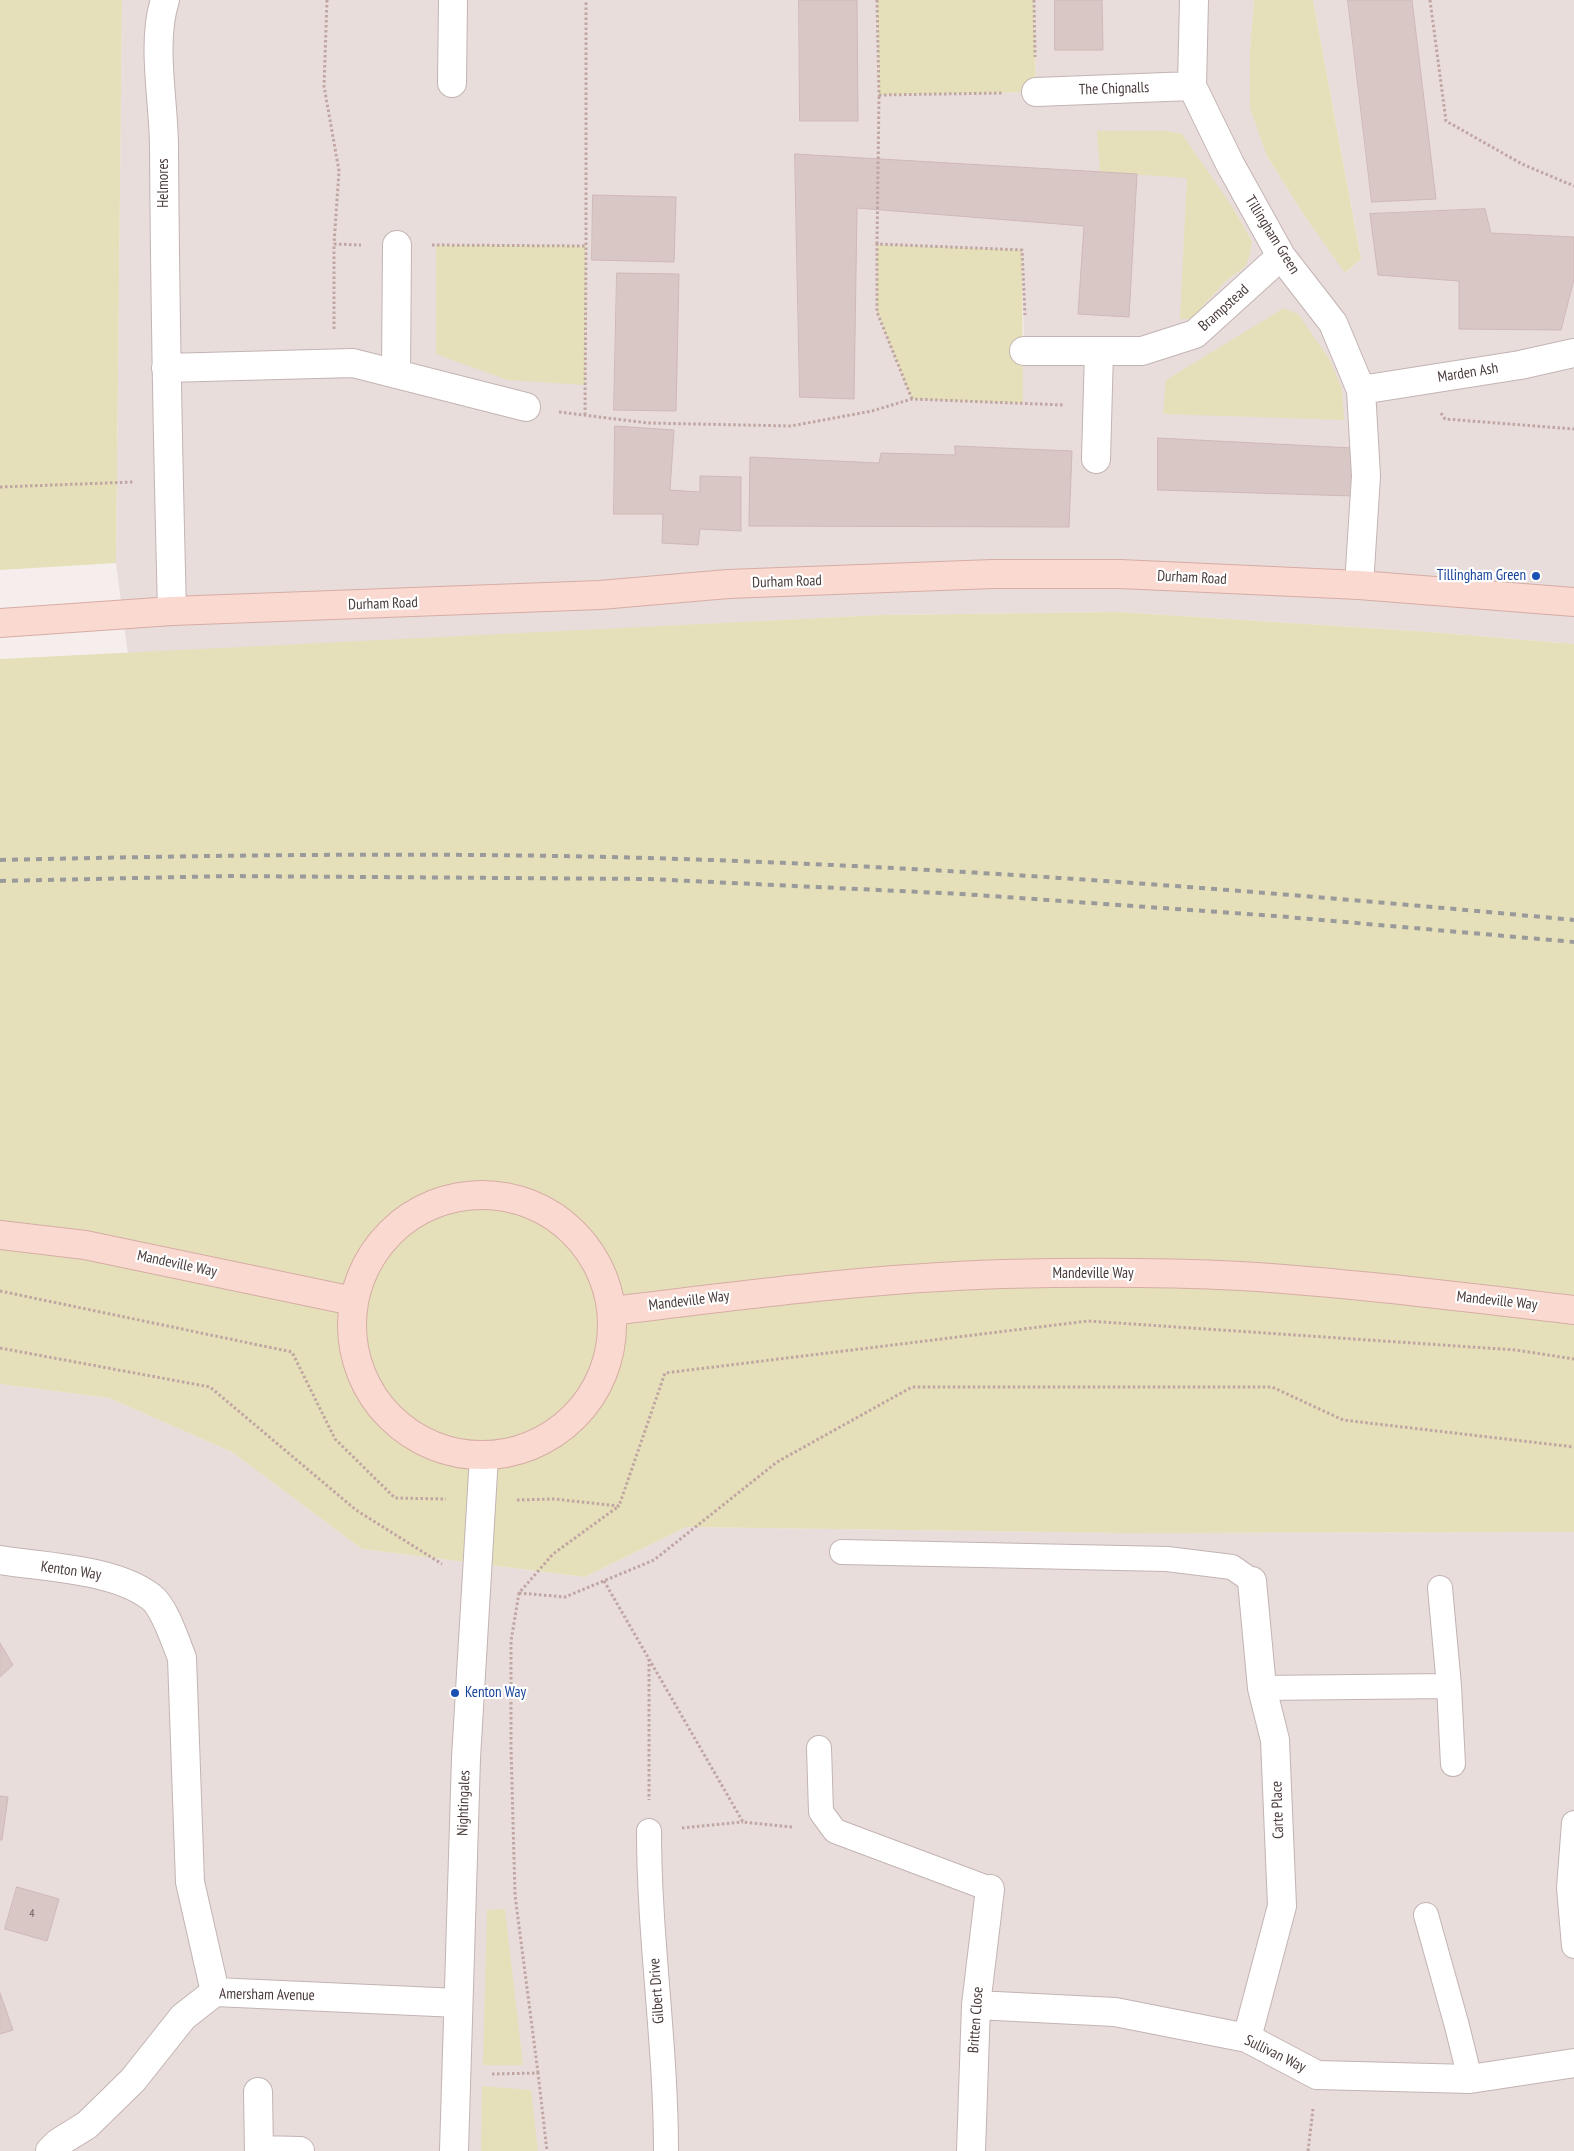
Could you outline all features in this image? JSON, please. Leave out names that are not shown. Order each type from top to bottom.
[{"type":"main road","name":"Durham Road","points":[[0,623],[172,611],[600,595],[728,584],[993,574],[1120,574],[1359,585],[1574,602]]},
{"type":"main road","points":[[492,1194],[524,1201],[560,1220],[588,1248],[604,1277],[612,1311],[612,1338],[605,1370],[590,1400],[563,1428],[527,1448],[484,1456],[449,1452],[419,1440],[387,1416],[368,1390],[356,1362],[350,1332],[353,1301],[367,1262],[392,1230],[424,1208],[457,1196],[492,1194]]},
{"type":"main road","name":"Mandeville Way","points":[[0,1235],[85,1245],[353,1301]]},
{"type":"main road","name":"Mandeville Way","points":[[612,1311],[842,1283],[1003,1274],[1240,1276],[1410,1291],[1574,1310]]},
{"type":"street","name":"Helmores","points":[[165,0],[162,9],[159,47],[164,129],[166,368],[172,611]]},
{"type":"street","points":[[452,83],[453,0]]},
{"type":"street","name":"Tillingham Green","points":[[1194,0],[1192,86],[1230,164],[1281,256],[1333,323],[1361,390],[1366,476],[1359,585]]},
{"type":"street","name":"The Chignalls","points":[[1036,92],[1192,86]]},
{"type":"street","points":[[396,374],[397,245]]},
{"type":"street","name":"Brampstead","points":[[1024,351],[1142,351],[1195,334],[1281,256]]},
{"type":"street","points":[[1096,458],[1099,351]]},
{"type":"street","name":"Marden Ash","points":[[1361,390],[1520,365],[1574,353]]},
{"type":"street","points":[[166,368],[353,363],[526,407]]},
{"type":"street","name":"Nightingales","points":[[454,2151],[466,1758],[484,1456]]},
{"type":"street","name":"Kenton Way","points":[[0,1560],[113,1577],[152,1598],[171,1628],[182,1658],[190,1882],[215,1992]]},
{"type":"street","name":"Carte Place","points":[[1247,2038],[1282,1906],[1276,1740],[1262,1688],[1252,1581]]},
{"type":"street","name":"Britten Close","points":[[971,2151],[976,2005],[990,1889]]},
{"type":"street","name":"Amersham Avenue","points":[[50,2151],[58,2143],[88,2125],[133,2080],[183,2017],[215,1992],[458,2003]]},
{"type":"street","name":"Sullivan Way","points":[[976,2005],[1115,2012],[1247,2038],[1316,2075],[1470,2079],[1574,2063]]},
{"type":"street","points":[[258,2092],[259,2151],[300,2151]]},
{"type":"lane","points":[[842,1552],[1167,1559],[1232,1566],[1252,1581]]},
{"type":"lane","points":[[1440,1588],[1449,1686],[1453,1764]]},
{"type":"lane","points":[[1262,1688],[1449,1686]]},
{"type":"lane","points":[[819,1748],[821,1812],[835,1831],[990,1889]]},
{"type":"lane","points":[[1574,1823],[1569,1888],[1574,1946]]},
{"type":"lane","name":"Gilbert Drive","points":[[649,1831],[649,1898],[659,2003],[666,2151]]},
{"type":"lane","points":[[1426,1915],[1458,2026],[1470,2079]]},
{"type":"path","points":[[327,0],[324,86],[339,171],[334,244],[334,364]]},
{"type":"path","points":[[585,415],[586,0]]},
{"type":"path","points":[[878,0],[880,95],[876,312],[912,399]]},
{"type":"path","points":[[880,95],[1036,92],[1034,0]]},
{"type":"path","points":[[1430,0],[1446,121],[1522,164],[1574,186]]},
{"type":"path","points":[[334,244],[586,246]]},
{"type":"path","points":[[876,244],[1022,250],[1026,316],[1024,351]]},
{"type":"path","points":[[1419,381],[1445,419],[1574,429]]},
{"type":"path","points":[[526,407],[648,423],[790,426],[872,411],[912,399],[1098,407]]},
{"type":"path","points":[[0,487],[169,481]]},
{"type":"path","points":[[0,1291],[292,1352],[335,1439],[395,1498],[554,1499],[619,1506]]},
{"type":"path","points":[[547,2151],[515,1895],[511,1748],[511,1640],[519,1593],[553,1554],[619,1506],[665,1373],[1088,1321],[1516,1350],[1574,1359]]},
{"type":"path","points":[[0,1348],[210,1387],[356,1510],[476,1585]]},
{"type":"path","points":[[519,1593],[565,1597],[654,1560],[777,1462],[912,1387],[1272,1388],[1343,1420],[1574,1447]]},
{"type":"path","points":[[604,1581],[649,1656],[743,1822]]},
{"type":"path","points":[[649,1656],[649,1831],[743,1822],[835,1831]]},
{"type":"path","points":[[456,2074],[538,2073]]},
{"type":"path","points":[[1308,2151],[1316,2075]]},
{"type":"shaded area","points":[[0,0],[122,0],[116,563],[0,570]]},
{"type":"shaded area","points":[[122,0],[877,0],[879,95],[1036,92],[1034,0],[1254,0],[1250,50],[1260,131],[1267,156],[1304,215],[1346,273],[1361,258],[1313,0],[1574,0],[1574,644],[1430,632],[1119,612],[882,615],[128,654],[116,563]],"holes":[[[1187,178],[1233,208],[1252,241],[1245,267],[1227,280],[1191,318],[1181,319]],[[1022,250],[1024,351],[890,343],[877,312]]]},
{"type":"shaded area","points":[[877,0],[1034,0],[1036,92],[879,95]]},
{"type":"shaded area","points":[[1254,0],[1313,0],[1361,259],[1345,273],[1304,215],[1267,156],[1250,108],[1250,50]]},
{"type":"shaded area","points":[[1097,131],[1166,131],[1182,134],[1233,208],[1252,241],[1250,255],[1245,267],[1227,280],[1191,319],[1180,319],[1187,178],[1100,172]]},
{"type":"shaded area","points":[[436,245],[586,246],[585,385],[507,380],[436,354]]},
{"type":"shaded area","points":[[877,245],[1022,250],[1023,403],[912,399],[877,312]]},
{"type":"shaded area","points":[[1284,308],[1298,314],[1330,360],[1342,389],[1344,420],[1163,414],[1166,380]]},
{"type":"shaded area","points":[[1119,612],[1430,632],[1574,644],[1574,1532],[1125,1533],[686,1527],[585,1577],[362,1549],[232,1452],[109,1398],[0,1384],[0,659],[882,615]]},
{"type":"shaded area","points":[[0,1384],[109,1398],[232,1452],[362,1549],[585,1577],[686,1527],[1125,1533],[1574,1532],[1574,2151],[0,2151]]},
{"type":"shaded area","points":[[505,1909],[523,2065],[483,2065],[487,1910]]},
{"type":"shaded area","points":[[482,2086],[531,2090],[538,2151],[481,2151]]},
{"type":"building","points":[[799,0],[857,0],[858,121],[800,121]]},
{"type":"building","points":[[1055,0],[1102,0],[1103,50],[1055,50]]},
{"type":"building","points":[[1348,0],[1412,0],[1436,199],[1372,202]]},
{"type":"building","points":[[795,154],[1137,174],[1129,317],[1078,314],[1084,226],[857,208],[854,399],[800,397]]},
{"type":"building","points":[[593,195],[676,197],[674,262],[592,260]]},
{"type":"building","points":[[1485,209],[1491,233],[1574,237],[1574,279],[1561,330],[1459,329],[1459,281],[1378,275],[1370,214]]},
{"type":"building","points":[[617,273],[679,274],[676,411],[614,410]]},
{"type":"building","points":[[615,426],[674,430],[670,490],[700,492],[700,476],[741,477],[741,531],[700,529],[698,545],[662,543],[663,514],[614,514]]},
{"type":"building","points":[[1158,438],[1353,448],[1353,496],[1158,490]]},
{"type":"building","points":[[955,446],[1072,451],[1069,527],[749,526],[750,457],[879,463],[881,453],[955,455]]},
{"type":"building","points":[[0,1643],[13,1665],[0,1677]]},
{"type":"building","points":[[0,1796],[8,1797],[2,1840],[0,1840]]},
{"type":"building","points":[[17,1887],[59,1899],[47,1941],[5,1929]]},
{"type":"building","points":[[0,1993],[13,2030],[0,2034]]},
{"type":"railway","points":[[0,860],[406,855],[568,856],[765,862],[997,874],[1228,890],[1574,920]]},
{"type":"railway","points":[[0,881],[228,876],[649,879],[962,894],[1276,916],[1574,942]]},
{"type":"place","name":"Tillingham Green","points":[[1536,576]]},
{"type":"place","name":"Kenton Way","points":[[455,1693]]}]
